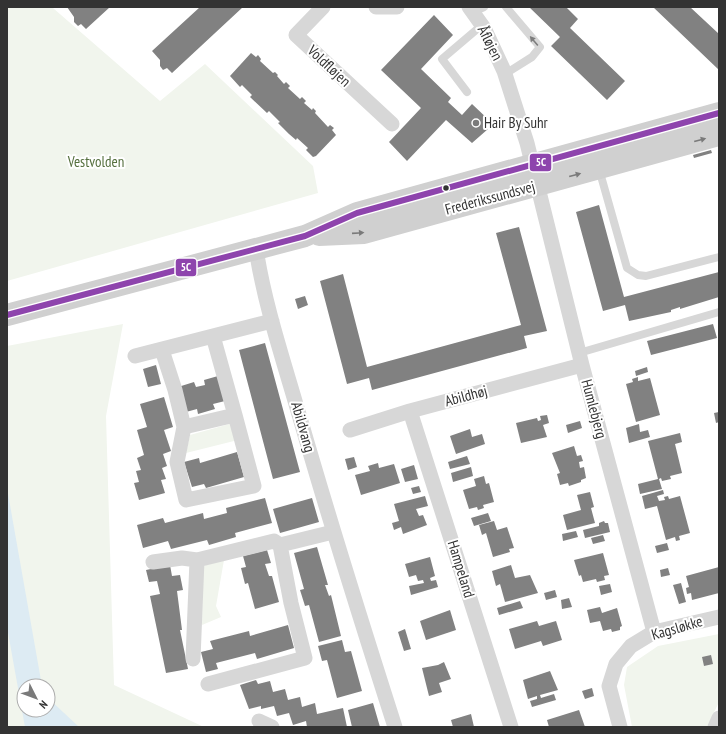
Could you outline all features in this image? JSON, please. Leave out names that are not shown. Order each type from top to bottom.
[{"type":"main road","name":"Frederikssundsvej","points":[[7,315],[305,236],[364,233],[719,113]]},
{"type":"main road","name":"Frederikssundsvej","points":[[534,175],[599,168],[719,135]]},
{"type":"street","name":"Voldfløjen","points":[[323,7],[296,35],[392,124]]},
{"type":"street","points":[[376,7],[397,7]]},
{"type":"street","name":"Åfløjen","points":[[475,9],[505,74],[534,175]]},
{"type":"street","name":"Humlebjerg","points":[[534,175],[581,359],[654,632]]},
{"type":"street","name":"Abildvang","points":[[256,249],[261,278],[272,321],[333,532],[395,727]]},
{"type":"street","points":[[135,356],[272,321]]},
{"type":"street","points":[[162,350],[175,390],[184,427],[177,462],[186,500],[254,486],[213,336]]},
{"type":"street","name":"Abildhøj","points":[[350,430],[581,359]]},
{"type":"street","name":"Hampeland","points":[[410,411],[511,727]]},
{"type":"street","points":[[184,427],[235,416]]},
{"type":"street","points":[[280,545],[333,532]]},
{"type":"street","points":[[153,562],[182,558],[197,560],[274,541],[280,545],[290,603],[305,658],[208,684]]},
{"type":"street","points":[[193,659],[197,560]]},
{"type":"street","name":"Kagsløkke","points":[[620,727],[609,686],[616,664],[631,646],[654,632],[719,617]]},
{"type":"street","points":[[715,727],[719,718]]},
{"type":"lane","name":"Åfløjen","points":[[505,74],[532,58],[540,47],[506,7]]},
{"type":"lane","points":[[467,92],[442,59],[482,24]]},
{"type":"lane","points":[[599,168],[627,268],[638,275],[646,276],[719,257]]},
{"type":"lane","points":[[581,359],[719,312]]},
{"type":"green space","name":"Vestvolden","points":[[7,7],[54,7],[53,8],[160,101],[205,64],[313,166],[318,193],[7,281]]},
{"type":"green space","points":[[123,324],[106,416],[114,685],[204,727],[7,727],[7,346]]},
{"type":"green space","points":[[233,423],[238,440],[186,453],[190,435]]},
{"type":"green space","points":[[224,560],[216,606],[221,617],[202,625],[203,566]]},
{"type":"green space","points":[[719,634],[719,702],[707,727],[632,727],[624,685],[627,667],[658,646]]},
{"type":"shaded area","points":[[7,488],[41,678],[16,678],[7,627]]},
{"type":"shaded area","points":[[56,705],[79,727],[25,727],[23,718],[56,718]]},
{"type":"building","points":[[67,7],[110,7],[86,29],[81,24],[78,26],[74,22],[74,17]]},
{"type":"building","points":[[200,7],[243,7],[172,73],[167,68],[163,70],[160,66],[160,60],[152,51]]},
{"type":"building","points":[[529,7],[566,7],[578,19],[570,28],[625,81],[607,100],[551,46],[560,37]]},
{"type":"building","points":[[653,7],[690,7],[719,34],[719,70]]},
{"type":"building","points":[[434,15],[453,35],[421,69],[451,98],[448,102],[462,115],[472,104],[491,122],[486,128],[488,129],[472,143],[446,120],[407,161],[389,142],[421,108],[381,70]]},
{"type":"building","points":[[251,53],[256,57],[258,55],[261,59],[260,61],[273,73],[275,72],[284,84],[286,82],[290,86],[288,88],[300,99],[302,97],[306,101],[304,103],[312,110],[313,108],[316,111],[315,113],[328,127],[330,125],[334,128],[332,130],[336,135],[316,156],[313,157],[306,150],[308,148],[297,138],[296,140],[289,134],[269,111],[267,113],[250,97],[252,95],[242,85],[240,87],[230,76]]},
{"type":"building","points":[[711,150],[712,153],[694,158],[693,155]]},
{"type":"building","points":[[599,205],[624,297],[719,272],[719,297],[680,309],[680,307],[671,310],[671,312],[629,321],[625,305],[603,311],[576,212]]},
{"type":"building","points":[[519,227],[547,331],[524,336],[527,348],[372,390],[369,378],[347,384],[320,281],[343,274],[367,367],[521,325],[496,233]]},
{"type":"building","points":[[305,296],[308,305],[298,309],[295,299]]},
{"type":"building","points":[[713,324],[717,338],[651,355],[647,341]]},
{"type":"building","points":[[265,343],[300,472],[273,479],[239,350]]},
{"type":"building","points":[[156,365],[161,384],[148,387],[143,369]]},
{"type":"building","points":[[647,367],[648,372],[636,376],[635,371]]},
{"type":"building","points":[[218,376],[225,401],[213,404],[215,409],[198,414],[197,409],[186,412],[178,387],[194,382],[196,387],[205,385],[204,380]]},
{"type":"building","points":[[638,377],[638,381],[650,378],[660,415],[636,422],[626,384],[633,382],[632,379]]},
{"type":"building","points":[[164,397],[173,427],[164,430],[171,451],[163,454],[167,466],[162,468],[166,479],[161,480],[165,493],[139,500],[134,483],[139,482],[136,471],[141,470],[137,458],[144,455],[137,430],[147,427],[140,404]]},
{"type":"building","points":[[719,412],[719,422],[716,423],[714,413]]},
{"type":"building","points":[[547,415],[549,423],[543,425],[547,437],[521,443],[516,423],[537,418],[538,421],[541,420],[540,416]]},
{"type":"building","points":[[580,421],[582,428],[568,433],[566,425]]},
{"type":"building","points":[[639,424],[640,432],[648,430],[650,437],[629,443],[626,428]]},
{"type":"building","points":[[470,429],[472,437],[482,434],[485,444],[456,454],[450,436]]},
{"type":"building","points":[[680,433],[682,442],[675,444],[682,473],[670,476],[671,479],[662,481],[661,478],[659,479],[662,489],[640,494],[638,484],[658,479],[648,441]]},
{"type":"building","points":[[574,446],[577,456],[581,455],[583,461],[579,462],[580,468],[584,467],[586,478],[581,480],[581,482],[569,486],[568,483],[560,485],[557,474],[560,473],[552,453]]},
{"type":"building","points":[[237,452],[244,477],[206,488],[204,484],[192,487],[184,462],[199,458],[200,463]]},
{"type":"building","points":[[467,456],[470,464],[450,469],[448,462]]},
{"type":"building","points":[[354,457],[357,467],[348,470],[345,459]]},
{"type":"building","points":[[378,463],[379,468],[394,464],[400,483],[361,495],[355,475],[370,471],[368,466]]},
{"type":"building","points":[[414,465],[418,479],[405,482],[401,469]]},
{"type":"building","points":[[471,467],[473,476],[453,482],[451,473]]},
{"type":"building","points":[[484,476],[486,484],[489,483],[494,502],[483,505],[484,508],[478,510],[477,507],[469,509],[463,490],[476,486],[474,479]]},
{"type":"building","points":[[419,486],[421,492],[413,494],[411,488]]},
{"type":"building","points":[[663,490],[664,494],[657,496],[659,501],[665,500],[664,497],[668,496],[669,499],[680,496],[690,533],[679,536],[680,540],[676,541],[675,537],[666,540],[657,506],[645,509],[642,496]]},
{"type":"building","points":[[590,492],[594,507],[591,508],[595,523],[567,530],[563,515],[581,510],[577,495]]},
{"type":"building","points":[[425,496],[428,506],[416,509],[419,516],[423,515],[427,525],[403,534],[401,527],[394,530],[392,523],[399,521],[394,504]]},
{"type":"building","points":[[265,498],[272,523],[235,533],[236,537],[209,545],[207,540],[171,549],[168,541],[143,548],[137,525],[163,518],[165,523],[203,513],[204,519],[227,513],[226,508]]},
{"type":"building","points":[[312,498],[319,522],[280,533],[273,509]]},
{"type":"building","points":[[488,513],[491,521],[474,526],[471,518]]},
{"type":"building","points":[[494,521],[497,530],[507,527],[514,548],[509,549],[510,552],[493,557],[486,533],[482,535],[479,525]]},
{"type":"building","points":[[604,521],[605,523],[608,523],[610,532],[585,538],[583,530],[599,526],[599,523]]},
{"type":"building","points":[[576,531],[578,537],[563,541],[562,534]]},
{"type":"building","points":[[603,535],[605,541],[593,544],[591,538]]},
{"type":"building","points":[[667,543],[669,550],[657,553],[655,546]]},
{"type":"building","points":[[317,547],[328,585],[325,585],[329,596],[331,595],[341,636],[319,642],[309,605],[305,606],[300,590],[304,589],[294,553]]},
{"type":"building","points":[[267,550],[271,563],[265,564],[269,576],[272,576],[279,602],[255,609],[248,583],[245,584],[241,568],[246,567],[243,556]]},
{"type":"building","points":[[603,553],[609,575],[604,576],[605,580],[597,582],[596,579],[583,582],[581,575],[579,576],[574,560]]},
{"type":"building","points":[[430,557],[435,576],[430,578],[431,581],[436,580],[438,587],[411,595],[409,586],[424,583],[423,580],[418,581],[416,575],[409,577],[405,564]]},
{"type":"building","points":[[170,565],[172,576],[180,575],[183,590],[177,591],[182,630],[180,630],[188,669],[166,673],[150,596],[160,594],[157,581],[149,582],[146,570]]},
{"type":"building","points":[[511,565],[515,578],[530,575],[538,593],[505,602],[500,584],[496,586],[492,571]]},
{"type":"building","points":[[719,567],[719,593],[692,600],[691,593],[687,594],[686,588],[689,587],[686,576]]},
{"type":"building","points":[[668,568],[670,575],[661,577],[660,570]]},
{"type":"building","points":[[681,583],[686,602],[679,604],[673,585]]},
{"type":"building","points":[[610,584],[612,592],[601,595],[599,586]]},
{"type":"building","points":[[555,590],[557,597],[546,600],[544,593]]},
{"type":"building","points":[[569,598],[572,607],[562,609],[561,600]]},
{"type":"building","points":[[520,601],[523,608],[499,615],[497,608]]},
{"type":"building","points":[[600,607],[602,613],[617,608],[622,626],[620,627],[620,630],[612,632],[611,629],[603,631],[600,621],[590,623],[587,610]]},
{"type":"building","points":[[450,610],[456,630],[426,640],[420,621]]},
{"type":"building","points":[[537,621],[539,626],[556,621],[562,640],[543,646],[541,641],[515,649],[509,629]]},
{"type":"building","points":[[288,625],[294,648],[257,659],[255,653],[216,663],[218,669],[206,672],[201,652],[213,649],[210,641],[249,631],[250,636]]},
{"type":"building","points":[[405,629],[411,649],[404,651],[398,632]]},
{"type":"building","points":[[342,640],[345,652],[351,651],[362,691],[337,698],[327,660],[322,661],[318,646]]},
{"type":"building","points":[[711,655],[713,664],[704,666],[702,657]]},
{"type":"building","points":[[444,662],[451,679],[439,683],[442,692],[429,696],[422,668],[438,665]]},
{"type":"building","points":[[550,671],[558,690],[540,695],[541,698],[554,694],[556,700],[532,707],[530,701],[537,699],[537,696],[528,699],[523,680]]},
{"type":"building","points":[[256,680],[258,684],[270,681],[273,692],[285,689],[288,700],[300,697],[302,707],[315,703],[317,714],[343,708],[347,727],[307,727],[306,721],[293,725],[289,713],[277,716],[274,706],[261,709],[261,706],[249,709],[240,685]]},
{"type":"building","points":[[592,688],[594,696],[585,699],[582,691]]},
{"type":"building","points":[[373,703],[380,727],[352,727],[348,710]]},
{"type":"building","points":[[579,710],[585,727],[549,727],[547,720]]},
{"type":"building","points":[[471,714],[474,727],[453,727],[451,720]]},
{"type":"transit line","name":"5C","points":[[7,315],[305,236],[357,213],[719,113]]},
{"type":"place","name":"Hair By Suhr","points":[[476,123]]}]
